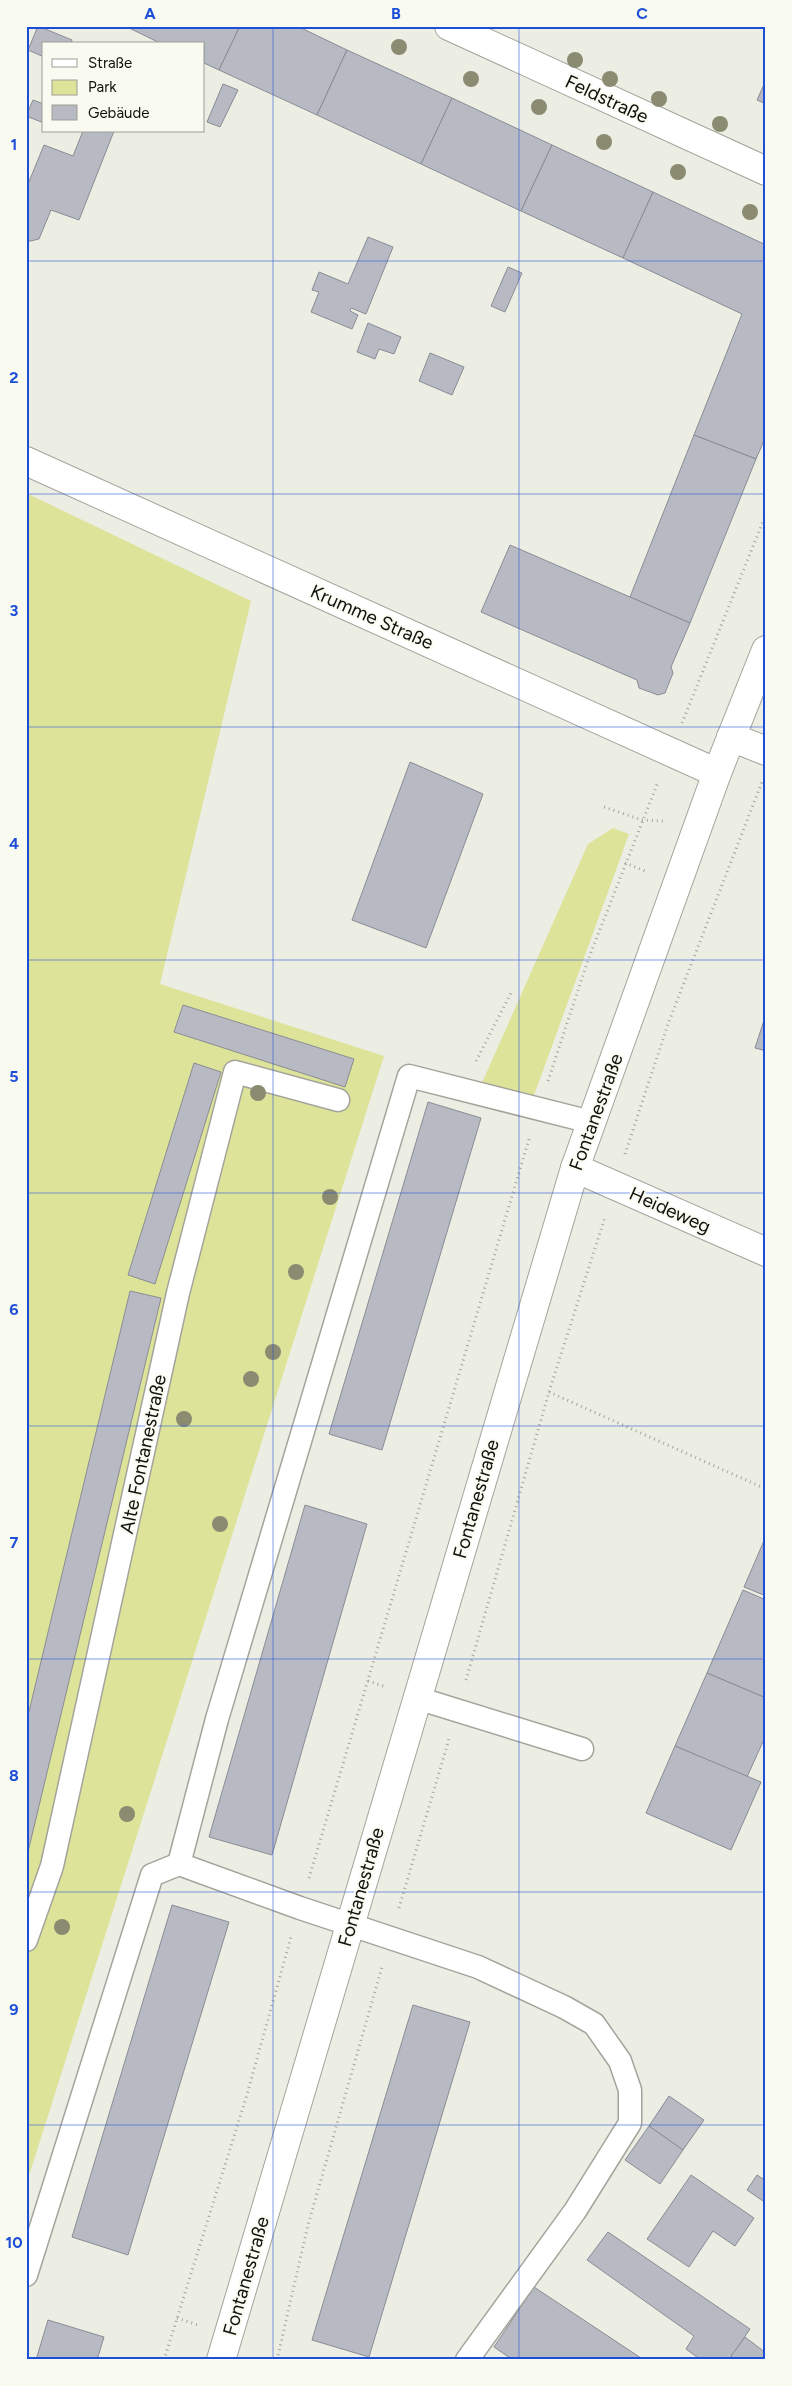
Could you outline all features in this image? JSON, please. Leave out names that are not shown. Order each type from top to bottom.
[{"type":"street","name":"Feldstraße","points":[[449,26],[766,171]]},
{"type":"street","name":"Krumme Straße","points":[[26,461],[717,773]]},
{"type":"street","name":"Fontanestraße","points":[[221,2360],[575,1168],[717,773],[766,650]]},
{"type":"street","points":[[731,737],[766,751]]},
{"type":"street","name":"Heideweg","points":[[575,1168],[766,1252]]},
{"type":"lane","name":"Alte Fontanestraße","points":[[26,1940],[52,1866],[178,1293],[235,1072],[338,1100]]},
{"type":"lane","points":[[179,1864],[219,1710],[408,1076],[591,1122]]},
{"type":"lane","points":[[417,1698],[582,1749]]},
{"type":"lane","points":[[26,2276],[152,1875],[179,1864],[300,1908],[478,1967],[564,2007],[594,2024],[620,2061],[630,2090],[630,2123],[575,2211],[467,2360]]},
{"type":"path","points":[[164,2360],[246,2098],[300,1908],[538,1108],[588,960],[642,820],[766,514]]},
{"type":"path","points":[[277,2360],[308,2225],[549,1392],[614,1186],[668,1024],[762,781]]},
{"type":"path","points":[[604,807],[642,820],[700,822]]},
{"type":"path","points":[[626,863],[645,871]]},
{"type":"path","points":[[462,1089],[511,993]]},
{"type":"path","points":[[549,1392],[766,1489]]},
{"type":"green space","points":[[26,493],[251,601],[160,984],[384,1056],[26,2185]]},
{"type":"green space","points":[[613,828],[629,834],[533,1098],[481,1085],[588,844]]},
{"type":"building","points":[[38,26],[72,40],[72,42],[42,42],[42,56],[28,50]]},
{"type":"building","points":[[125,26],[240,26],[219,70],[205,63],[205,42],[158,42]]},
{"type":"building","points":[[240,26],[297,26],[347,50],[317,115],[219,70]]},
{"type":"building","points":[[347,50],[452,98],[421,164],[317,115]]},
{"type":"building","points":[[766,80],[766,104],[757,100]]},
{"type":"building","points":[[223,84],[238,90],[220,127],[207,122]]},
{"type":"building","points":[[452,98],[552,145],[521,211],[421,164]]},
{"type":"building","points":[[33,100],[42,103],[42,122],[26,116]]},
{"type":"building","points":[[83,132],[114,132],[79,220],[51,210],[39,239],[26,242],[26,189],[44,145],[73,156]]},
{"type":"building","points":[[552,145],[653,192],[623,258],[521,211]]},
{"type":"building","points":[[653,192],[766,245],[766,436],[756,459],[694,435],[742,314],[623,258]]},
{"type":"building","points":[[368,237],[393,247],[366,314],[351,308],[350,311],[358,315],[352,329],[311,312],[319,292],[312,290],[319,272],[348,284]]},
{"type":"building","points":[[508,267],[522,273],[505,312],[491,306]]},
{"type":"building","points":[[368,323],[401,337],[394,354],[379,349],[375,359],[357,352]]},
{"type":"building","points":[[430,353],[464,367],[452,395],[419,381]]},
{"type":"building","points":[[694,435],[756,459],[690,623],[630,597]]},
{"type":"building","points":[[510,545],[690,623],[671,667],[673,673],[665,693],[658,695],[639,688],[637,680],[481,612]]},
{"type":"building","points":[[410,762],[483,794],[426,948],[352,920]]},
{"type":"building","points":[[183,1005],[354,1059],[345,1087],[174,1032]]},
{"type":"building","points":[[766,1014],[766,1051],[755,1048]]},
{"type":"building","points":[[194,1063],[221,1072],[155,1284],[128,1275]]},
{"type":"building","points":[[428,1102],[481,1118],[382,1450],[329,1434]]},
{"type":"building","points":[[130,1291],[161,1298],[27,1856],[26,1724]]},
{"type":"building","points":[[305,1505],[367,1524],[272,1855],[209,1837]]},
{"type":"building","points":[[766,1536],[766,1596],[744,1587]]},
{"type":"building","points":[[743,1590],[766,1600],[766,1698],[707,1673]]},
{"type":"building","points":[[707,1673],[766,1698],[766,1735],[747,1777],[675,1746]]},
{"type":"building","points":[[675,1746],[761,1782],[731,1850],[646,1813]]},
{"type":"building","points":[[172,1905],[229,1922],[128,2255],[72,2237]]},
{"type":"building","points":[[413,2005],[470,2022],[369,2357],[312,2340]]},
{"type":"building","points":[[669,2096],[704,2120],[683,2150],[649,2126]]},
{"type":"building","points":[[649,2126],[683,2150],[660,2184],[625,2160]]},
{"type":"building","points":[[691,2175],[754,2218],[735,2246],[713,2231],[689,2267],[647,2239]]},
{"type":"building","points":[[757,2175],[766,2181],[766,2203],[747,2190]]},
{"type":"building","points":[[608,2232],[750,2329],[729,2360],[701,2360],[686,2349],[694,2336],[587,2260]]},
{"type":"building","points":[[534,2287],[644,2360],[513,2360],[494,2347]]},
{"type":"building","points":[[48,2320],[104,2337],[97,2360],[36,2360]]},
{"type":"building","points":[[745,2337],[766,2353],[766,2360],[735,2360],[731,2356]]}]
